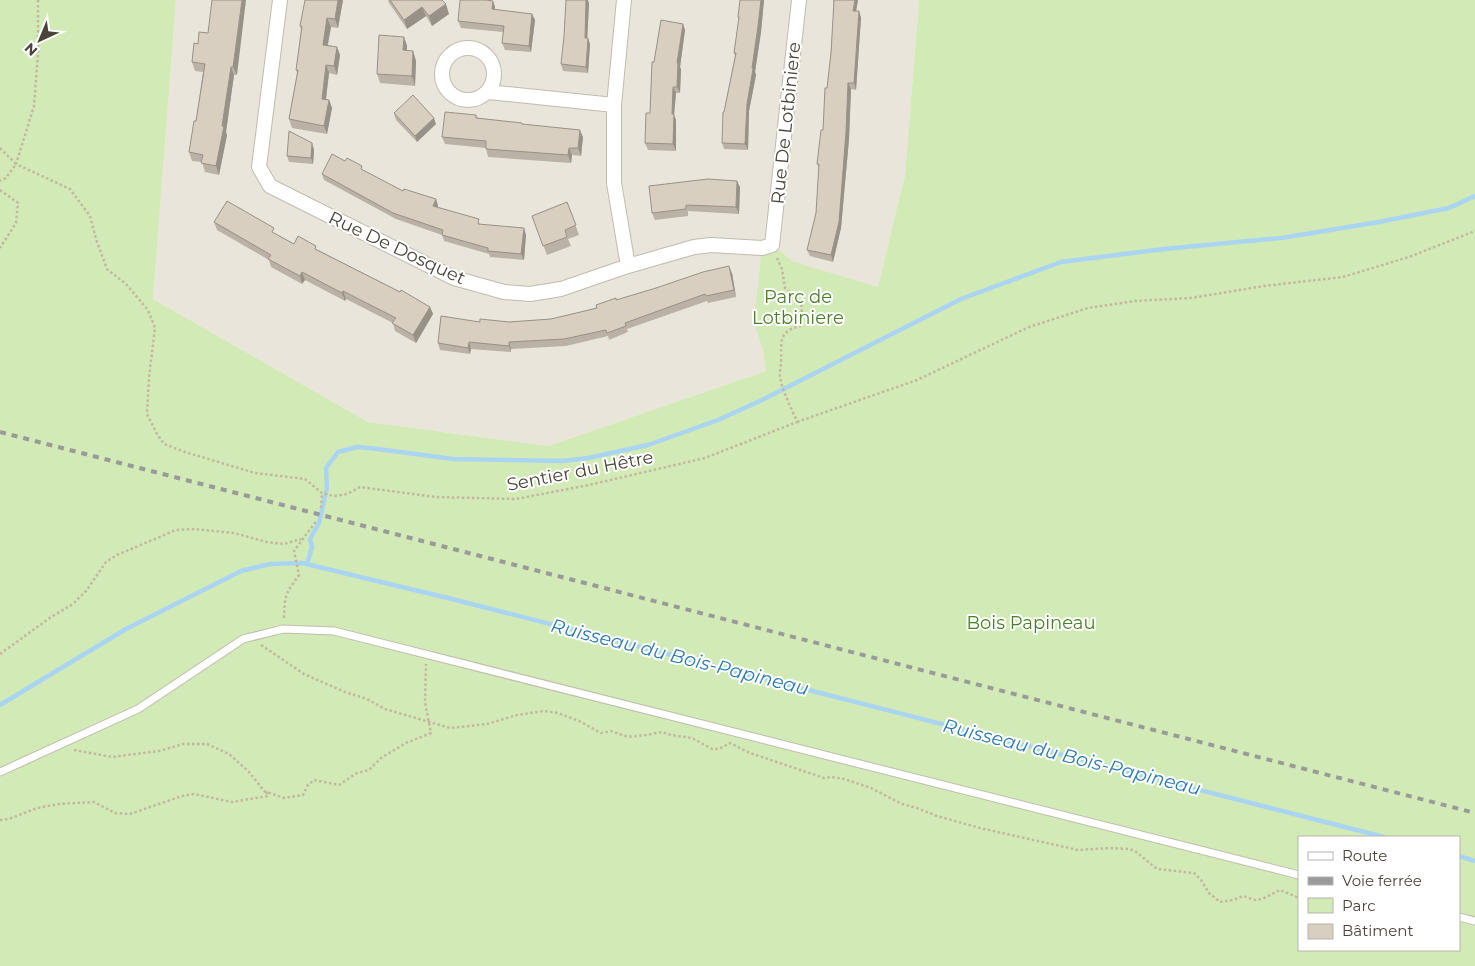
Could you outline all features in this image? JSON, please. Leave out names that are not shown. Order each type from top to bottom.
[{"type":"street","name":"Rue De Dosquet","points":[[280,0],[259,166],[270,186],[454,278],[504,292],[530,294],[561,289],[628,266],[694,247],[711,245],[762,248],[772,245]]},
{"type":"street","points":[[624,0],[614,105],[614,183],[628,266]]},
{"type":"street","name":"Rue De Lotbiniere","points":[[772,245],[800,0]]},
{"type":"street","points":[[488,92],[614,105]]},
{"type":"lane","points":[[0,772],[138,710],[243,639],[284,629],[334,632],[1298,876]]},
{"type":"lane","points":[[1460,917],[1475,921]]},
{"type":"path","points":[[0,181],[6,178],[16,164],[34,106],[38,53],[38,0]]},
{"type":"path","points":[[0,148],[16,164]]},
{"type":"path","name":"Sentier du Hêtre","points":[[16,164],[70,189],[90,216],[107,269],[126,284],[148,310],[155,328],[147,414],[164,444],[255,473],[305,479],[322,493],[334,496],[347,494],[360,487],[435,497],[516,499],[606,481],[705,458],[796,422],[917,380],[1028,327],[1088,308],[1135,301],[1191,298],[1264,286],[1343,277],[1409,257],[1475,231]]},
{"type":"path","points":[[0,190],[18,203],[16,223],[0,248]]},
{"type":"path","points":[[772,245],[782,269],[785,288],[801,302],[802,309],[800,326],[789,329],[783,335],[780,345],[781,362],[779,377],[796,422]]},
{"type":"path","points":[[321,508],[322,493]]},
{"type":"path","points":[[284,629],[285,596],[299,575],[294,551],[301,539],[312,529],[317,520]]},
{"type":"path","points":[[0,654],[51,617],[73,604],[86,591],[106,562],[117,555],[176,530],[194,529],[234,532],[267,542],[284,544],[301,539]]},
{"type":"path","points":[[249,638],[304,674],[385,709],[450,728],[464,727],[544,711],[558,713],[579,721],[601,733],[611,731],[628,737],[662,732],[692,738],[712,749],[719,749],[730,743],[750,753],[824,778],[844,779],[871,788],[902,804],[961,823],[1065,848],[1078,850],[1129,849],[1135,851],[1157,869],[1194,873],[1201,880],[1208,893],[1220,902],[1243,896],[1255,900],[1262,899],[1280,890],[1298,898]]},
{"type":"path","points":[[68,740],[74,750],[112,757],[159,751],[183,744],[207,744],[229,754],[266,791],[284,798],[303,795],[308,785],[314,780],[339,785],[357,773],[369,770],[381,758],[406,743],[431,732],[424,702],[424,682],[428,655]]},
{"type":"path","points":[[0,820],[9,819],[37,808],[59,804],[94,802],[115,813],[130,814],[182,796],[194,794],[232,802],[268,796],[266,791]]},
{"type":"shaded area","points":[[176,0],[919,0],[905,175],[870,321],[766,371],[548,446],[368,422],[153,299]]},
{"type":"green space","name":"Bois Papineau","points":[[0,0],[176,0],[153,299],[368,422],[548,446],[766,371],[763,350],[754,322],[762,248],[772,245],[794,262],[878,287],[905,175],[919,0],[1475,0],[1475,966],[0,966]]},
{"type":"building","points":[[212,0],[242,0],[233,67],[231,67],[222,126],[224,126],[216,166],[201,163],[203,155],[189,152],[205,64],[192,62],[194,43],[198,44],[199,32],[208,33]]},
{"type":"building","points":[[305,0],[338,0],[335,19],[327,18],[323,45],[337,47],[334,66],[326,65],[322,99],[329,100],[324,126],[289,119],[298,70],[296,70],[302,26],[300,26]]},
{"type":"building","points":[[390,0],[442,0],[446,4],[429,16],[422,7],[404,20]]},
{"type":"building","points":[[460,0],[493,1],[492,9],[532,14],[529,46],[502,43],[504,26],[458,21]]},
{"type":"building","points":[[566,0],[586,0],[585,38],[588,38],[586,67],[561,64]]},
{"type":"building","points":[[740,0],[761,0],[747,104],[745,144],[722,143],[723,112],[736,53],[734,53]]},
{"type":"building","points":[[834,0],[855,0],[853,11],[859,11],[854,83],[848,83],[839,222],[831,255],[807,250],[816,213],[819,164],[817,164],[821,130],[823,130],[825,88],[827,88],[831,53]]},
{"type":"building","points":[[661,20],[683,24],[677,63],[677,87],[673,87],[673,144],[645,143],[646,113],[650,113],[652,62],[654,62]]},
{"type":"building","points":[[379,35],[404,37],[403,50],[413,51],[412,76],[377,74]]},
{"type":"building","points":[[413,95],[434,118],[415,136],[394,113]]},
{"type":"building","points":[[445,112],[476,115],[476,118],[580,130],[578,148],[569,148],[568,155],[486,149],[486,141],[442,137]]},
{"type":"building","points":[[289,131],[312,143],[311,158],[287,156]]},
{"type":"building","points":[[332,154],[345,161],[347,158],[362,166],[361,169],[403,191],[404,189],[436,199],[433,206],[479,219],[478,224],[524,228],[521,254],[488,251],[488,248],[442,235],[443,230],[393,213],[322,174]]},
{"type":"building","points":[[708,179],[737,181],[736,207],[686,205],[686,209],[652,213],[649,186]]},
{"type":"building","points":[[227,201],[274,228],[272,232],[294,244],[298,236],[316,246],[315,249],[400,292],[401,290],[430,307],[413,335],[392,323],[396,318],[302,272],[300,276],[268,259],[271,255],[214,222]]},
{"type":"building","points":[[567,202],[576,225],[565,230],[567,237],[543,246],[532,216]]},
{"type":"building","points":[[729,266],[734,290],[706,296],[705,294],[625,323],[626,326],[607,333],[606,330],[564,339],[509,342],[509,346],[469,342],[468,348],[438,343],[441,316],[480,322],[480,319],[509,322],[551,319],[597,308],[596,305],[616,298],[616,300],[703,272]]},
{"type":"waterway","points":[[307,564],[312,547],[310,539],[319,523],[327,488],[326,468],[338,452],[357,447],[453,459],[563,461],[588,458],[648,445],[718,420],[760,401],[961,299],[1061,262],[1164,249],[1281,238],[1449,208],[1475,196]]},
{"type":"waterway","name":"Ruisseau du Bois-Papineau","points":[[0,705],[126,629],[241,571],[270,564],[302,563],[452,599],[1380,836]]},
{"type":"waterway","name":"Ruisseau du Bois-Papineau","points":[[1460,856],[1475,861]]},
{"type":"railway","points":[[0,432],[1475,813]]},
{"type":"park label","name":"Parc de Lotbiniere","points":[[798,307]]}]
